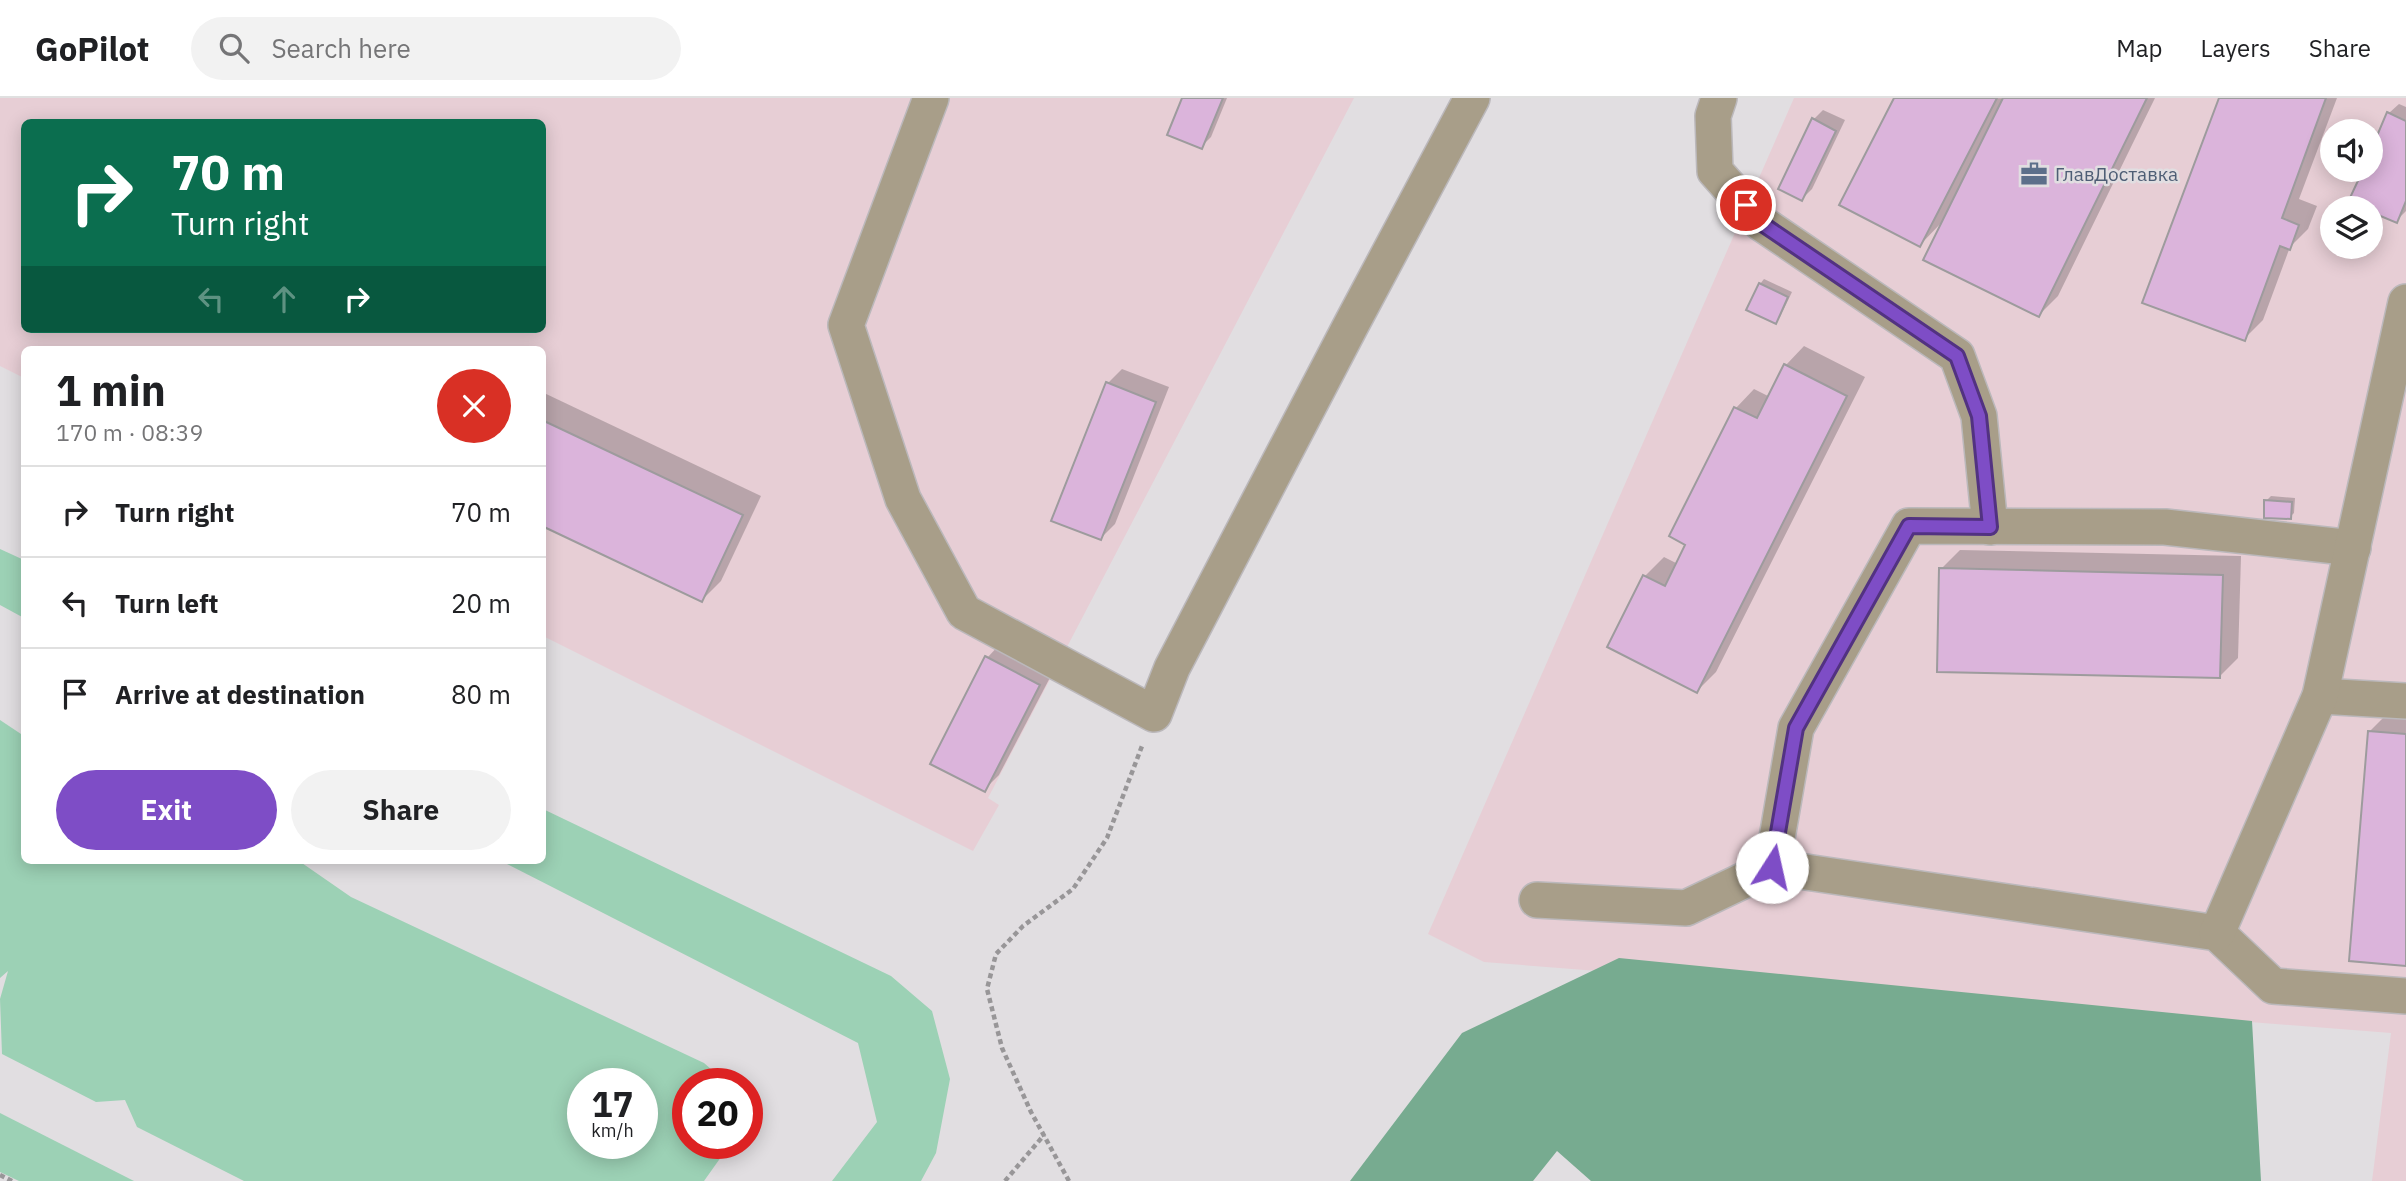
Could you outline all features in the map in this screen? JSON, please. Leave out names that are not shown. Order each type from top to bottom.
[{"type":"lane","points":[[931,98],[846,325],[903,499],[964,612],[1154,714],[1172,668],[1472,98]]},
{"type":"lane","points":[[1719,98],[1713,116],[1715,171],[1761,223],[1957,356],[1979,416],[1990,527]]},
{"type":"lane","points":[[2217,933],[2320,696],[2406,303]]},
{"type":"lane","points":[[1772,867],[1796,728],[1909,526],[2165,527],[2353,548]]},
{"type":"lane","points":[[2320,696],[2406,701]]},
{"type":"lane","points":[[1537,900],[1686,908],[1772,867],[2217,933],[2273,986],[2406,996]]},
{"type":"path","points":[[1069,1181],[1002,1048],[987,989],[996,954],[1023,926],[1073,889],[1107,838],[1154,714]]},
{"type":"path","points":[[1005,1181],[1044,1135]]},
{"type":"path","points":[[0,1175],[12,1181]]},
{"type":"shaded area","points":[[0,98],[1354,98],[988,798],[999,805],[973,851],[546,638],[546,346],[21,346],[21,376],[0,366]]},
{"type":"shaded area","points":[[1794,98],[2406,98],[2406,1181],[2372,1181],[2391,1033],[1484,962],[1428,934]]},
{"type":"green space","points":[[0,549],[21,559],[21,616],[0,605]]},
{"type":"green space","points":[[0,720],[21,734],[21,864],[303,864],[351,897],[704,1063],[710,1068],[672,1068],[672,1159],[720,1159],[704,1181],[244,1181],[137,1127],[125,1100],[96,1102],[2,1054],[0,999],[8,971],[0,978]]},
{"type":"green space","points":[[546,810],[891,976],[932,1011],[950,1079],[936,1153],[921,1181],[832,1181],[877,1122],[858,1043],[507,864],[546,864]]},
{"type":"green space","points":[[1619,958],[2252,1021],[2261,1181],[1591,1181],[1557,1151],[1533,1181],[1350,1181],[1462,1033]]},
{"type":"green space","points":[[0,1113],[134,1181],[19,1181],[0,1172]]},
{"type":"building","points":[[1182,98],[1223,98],[1202,149],[1167,135]]},
{"type":"building","points":[[1894,98],[1997,98],[1920,247],[1839,205]]},
{"type":"building","points":[[2003,98],[2147,98],[2039,317],[1923,260]]},
{"type":"building","points":[[2219,98],[2326,98],[2282,218],[2299,225],[2290,250],[2280,246],[2245,341],[2142,303]]},
{"type":"building","points":[[2387,112],[2406,121],[2406,201],[2397,223],[2383,217],[2383,196],[2351,196],[2357,182],[2383,182],[2383,122]]},
{"type":"building","points":[[1812,118],[1836,131],[1802,201],[1778,189]]},
{"type":"building","points":[[1759,283],[1788,297],[1776,324],[1746,310]]},
{"type":"building","points":[[1784,364],[1847,396],[1697,693],[1607,647],[1643,575],[1665,586],[1685,545],[1669,536],[1734,407],[1757,418]]},
{"type":"building","points":[[1106,382],[1156,402],[1101,540],[1051,521]]},
{"type":"building","points":[[546,422],[743,515],[702,602],[546,528]]},
{"type":"building","points":[[2264,500],[2292,502],[2291,519],[2264,518]]},
{"type":"building","points":[[1939,568],[2223,575],[2220,678],[1937,672]]},
{"type":"building","points":[[985,656],[1040,685],[985,792],[930,764]]},
{"type":"building","points":[[2368,731],[2406,734],[2406,966],[2349,961]]},
{"type":"place","name":"ГлавДоставка","points":[[2034,174]]},
{"type":"route","points":[[1746,205],[1761,223],[1957,356],[1979,416],[1990,527],[1909,526],[1796,728],[1772,867]]}]
